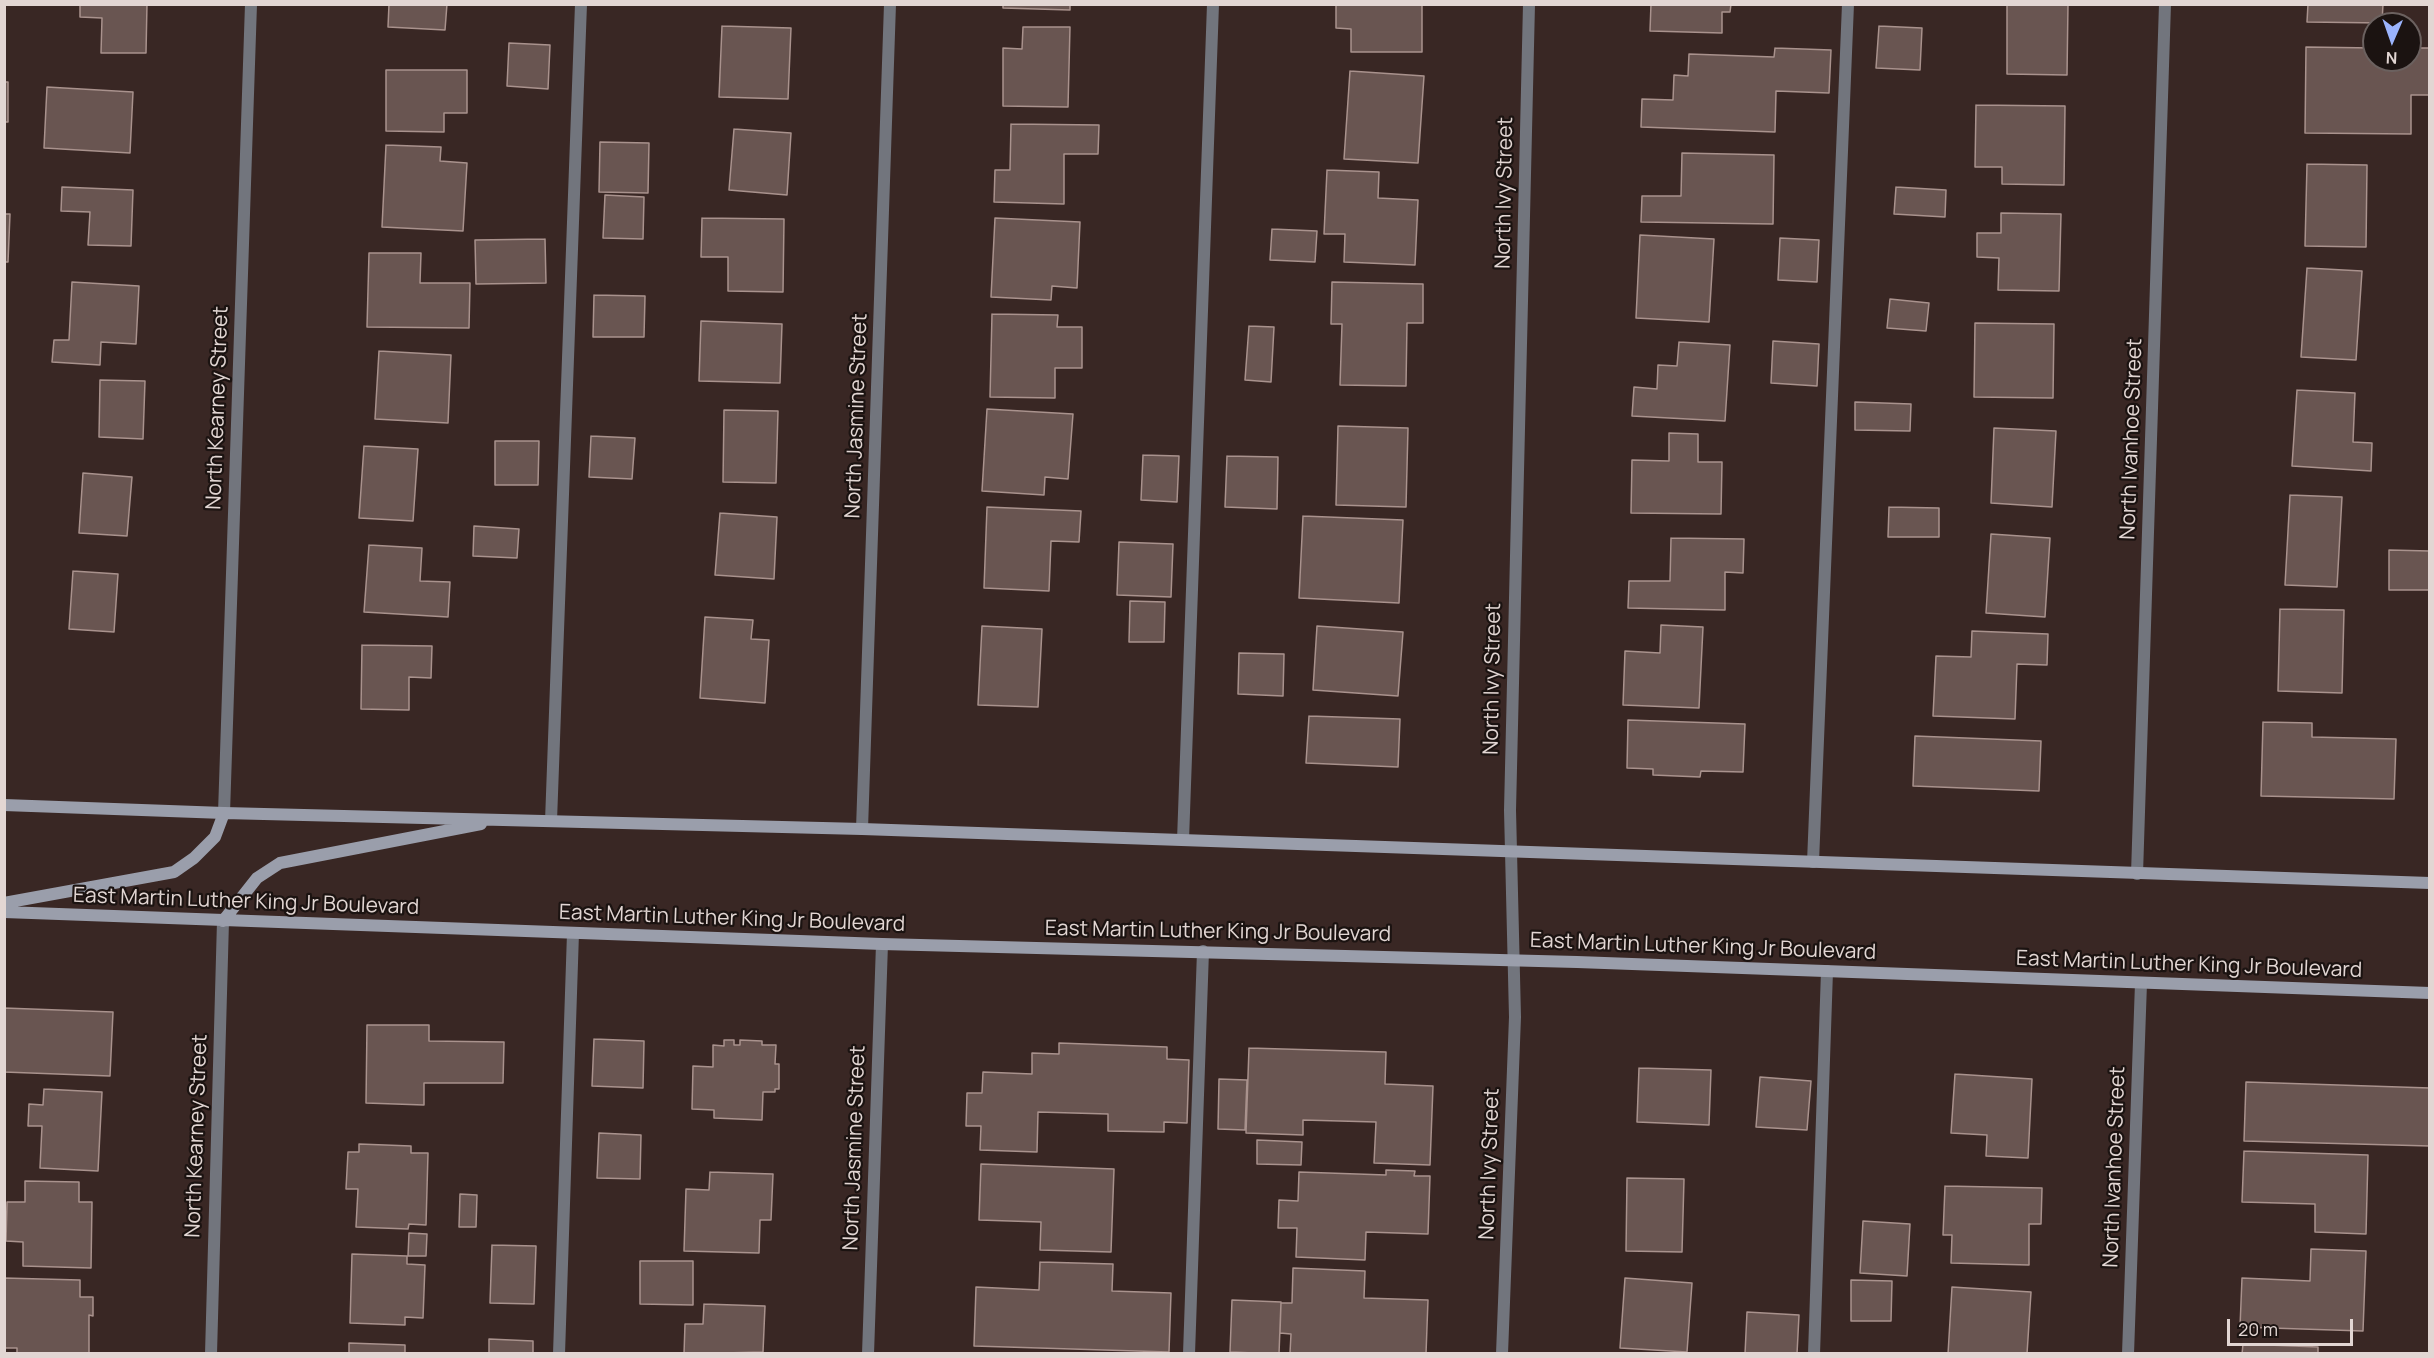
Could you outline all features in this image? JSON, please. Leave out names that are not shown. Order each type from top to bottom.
[{"type":"main road","points":[[4,805],[224,813],[862,829],[2430,883]]},
{"type":"main road","points":[[4,903],[174,872],[194,858],[215,837],[224,813]]},
{"type":"main road","points":[[223,921],[257,878],[280,863],[503,820]]},
{"type":"main road","name":"East Martin Luther King Jr Boulevard","points":[[4,912],[882,944],[1203,951],[2430,993]]},
{"type":"street","name":"North Kearney Street","points":[[224,813],[251,4]]},
{"type":"street","points":[[550,821],[581,4]]},
{"type":"street","name":"North Jasmine Street","points":[[862,829],[890,4]]},
{"type":"street","points":[[1183,840],[1213,4]]},
{"type":"street","name":"North Ivy Street","points":[[1502,1353],[1515,1017],[1510,850],[1529,4]]},
{"type":"street","points":[[1813,862],[1848,4]]},
{"type":"street","name":"North Ivanhoe Street","points":[[2137,874],[2165,4]]},
{"type":"street","name":"North Kearney Street","points":[[211,1353],[223,921]]},
{"type":"street","points":[[559,1353],[573,933]]},
{"type":"street","name":"North Jasmine Street","points":[[868,1353],[882,944]]},
{"type":"street","points":[[1189,1353],[1203,951]]},
{"type":"street","points":[[1815,1353],[1827,971]]},
{"type":"street","name":"North Ivanhoe Street","points":[[2128,1353],[2141,983]]},
{"type":"building","points":[[80,4],[147,4],[146,53],[101,53],[102,18],[80,17]]},
{"type":"building","points":[[389,4],[447,4],[445,30],[388,27]]},
{"type":"building","points":[[1003,4],[1070,4],[1070,10],[1003,8]]},
{"type":"building","points":[[1336,4],[1422,4],[1422,52],[1351,52],[1351,29],[1336,28]]},
{"type":"building","points":[[1651,4],[1731,4],[1730,12],[1722,12],[1722,33],[1650,31]]},
{"type":"building","points":[[2007,4],[2068,4],[2067,75],[2007,74]]},
{"type":"building","points":[[2308,4],[2383,4],[2383,12],[2362,12],[2362,23],[2307,22]]},
{"type":"building","points":[[722,26],[791,28],[788,99],[719,97]]},
{"type":"building","points":[[1879,26],[1922,28],[1920,70],[1876,68]]},
{"type":"building","points":[[1023,27],[1070,27],[1068,107],[1003,106],[1003,48],[1022,49]]},
{"type":"building","points":[[509,43],[550,45],[548,89],[507,86]]},
{"type":"building","points":[[2306,47],[2362,48],[2362,72],[2422,72],[2422,48],[2430,48],[2430,95],[2411,95],[2411,134],[2305,133]]},
{"type":"building","points":[[1775,48],[1831,50],[1829,93],[1776,91],[1775,132],[1641,127],[1642,99],[1673,100],[1674,75],[1688,76],[1689,54],[1774,57]]},
{"type":"building","points":[[386,70],[467,70],[467,113],[444,113],[444,132],[386,131]]},
{"type":"building","points":[[1350,71],[1424,76],[1418,163],[1344,159]]},
{"type":"building","points":[[4,82],[8,82],[8,122],[4,122]]},
{"type":"building","points":[[47,87],[133,92],[130,153],[44,148]]},
{"type":"building","points":[[1976,105],[2065,106],[2064,185],[2002,184],[2002,167],[1975,167]]},
{"type":"building","points":[[1011,124],[1099,125],[1098,154],[1064,154],[1064,204],[994,202],[995,170],[1010,170]]},
{"type":"building","points":[[734,129],[791,133],[787,195],[729,190]]},
{"type":"building","points":[[600,142],[649,143],[648,193],[599,192]]},
{"type":"building","points":[[386,145],[441,147],[440,161],[467,163],[463,231],[382,227]]},
{"type":"building","points":[[1682,153],[1774,155],[1773,224],[1641,222],[1642,196],[1681,196]]},
{"type":"building","points":[[2307,164],[2367,165],[2366,247],[2305,246]]},
{"type":"building","points":[[1327,170],[1379,172],[1378,198],[1418,200],[1415,265],[1344,262],[1345,234],[1324,234]]},
{"type":"building","points":[[62,187],[133,190],[131,246],[88,245],[90,212],[61,211]]},
{"type":"building","points":[[1896,187],[1946,190],[1945,217],[1894,214]]},
{"type":"building","points":[[605,195],[644,197],[643,239],[603,238]]},
{"type":"building","points":[[2001,213],[2061,214],[2059,291],[1998,290],[1999,258],[1977,257],[1977,233],[2001,233]]},
{"type":"building","points":[[4,214],[10,214],[8,262],[4,262]]},
{"type":"building","points":[[702,218],[784,219],[783,292],[728,291],[728,257],[701,257]]},
{"type":"building","points":[[995,218],[1080,222],[1077,288],[1052,286],[1051,300],[991,297]]},
{"type":"building","points":[[1272,229],[1317,231],[1315,262],[1270,260]]},
{"type":"building","points":[[1640,235],[1714,239],[1709,322],[1636,318]]},
{"type":"building","points":[[1780,238],[1819,240],[1817,282],[1778,280]]},
{"type":"building","points":[[545,239],[546,283],[476,284],[475,240]]},
{"type":"building","points":[[369,253],[421,253],[420,283],[470,283],[469,328],[367,327]]},
{"type":"building","points":[[2307,268],[2362,271],[2356,360],[2301,357]]},
{"type":"building","points":[[72,282],[139,286],[136,344],[101,342],[100,365],[52,362],[54,340],[69,340]]},
{"type":"building","points":[[1332,282],[1423,284],[1423,323],[1407,323],[1406,386],[1340,385],[1342,324],[1331,324]]},
{"type":"building","points":[[594,295],[645,296],[644,337],[593,337]]},
{"type":"building","points":[[1890,299],[1929,303],[1926,331],[1887,328]]},
{"type":"building","points":[[992,314],[1058,315],[1057,327],[1082,327],[1082,368],[1055,368],[1055,398],[990,397]]},
{"type":"building","points":[[701,321],[782,324],[780,383],[699,381]]},
{"type":"building","points":[[1975,323],[2054,324],[2053,398],[1974,397]]},
{"type":"building","points":[[1249,326],[1274,327],[1271,382],[1245,380]]},
{"type":"building","points":[[1773,341],[1819,344],[1817,386],[1771,383]]},
{"type":"building","points":[[1679,342],[1730,345],[1725,421],[1632,416],[1634,387],[1657,389],[1658,365],[1677,366]]},
{"type":"building","points":[[379,351],[451,355],[448,423],[375,419]]},
{"type":"building","points":[[100,380],[145,381],[143,439],[99,437]]},
{"type":"building","points":[[2297,390],[2355,393],[2353,442],[2372,443],[2371,471],[2292,466]]},
{"type":"building","points":[[1855,402],[1911,404],[1910,431],[1855,430]]},
{"type":"building","points":[[987,409],[1073,414],[1068,479],[1045,477],[1044,495],[982,491]]},
{"type":"building","points":[[724,410],[778,411],[776,483],[723,482]]},
{"type":"building","points":[[1338,426],[1408,428],[1406,507],[1336,505]]},
{"type":"building","points":[[1994,428],[2056,431],[2052,507],[1991,503]]},
{"type":"building","points":[[1669,433],[1698,434],[1698,462],[1722,462],[1721,514],[1631,513],[1632,460],[1669,461]]},
{"type":"building","points":[[591,436],[635,438],[632,479],[589,477]]},
{"type":"building","points":[[495,441],[539,441],[538,485],[495,485]]},
{"type":"building","points":[[364,446],[418,449],[413,521],[359,518]]},
{"type":"building","points":[[1143,455],[1179,456],[1177,502],[1141,500]]},
{"type":"building","points":[[1227,456],[1278,457],[1277,509],[1225,507]]},
{"type":"building","points":[[83,473],[132,477],[127,536],[79,533]]},
{"type":"building","points":[[2290,495],[2342,497],[2337,587],[2285,585]]},
{"type":"building","points":[[987,507],[1081,511],[1079,542],[1051,541],[1049,591],[984,588]]},
{"type":"building","points":[[1889,507],[1939,508],[1939,537],[1888,537]]},
{"type":"building","points":[[720,513],[777,517],[774,579],[715,575]]},
{"type":"building","points":[[1303,516],[1403,520],[1399,603],[1299,598]]},
{"type":"building","points":[[474,526],[519,529],[517,558],[473,556]]},
{"type":"building","points":[[1991,534],[2050,538],[2045,617],[1986,613]]},
{"type":"building","points":[[1671,538],[1744,539],[1743,573],[1725,572],[1725,610],[1628,608],[1629,581],[1670,581]]},
{"type":"building","points":[[1119,542],[1173,544],[1171,597],[1117,595]]},
{"type":"building","points":[[369,545],[422,548],[420,581],[450,582],[448,617],[364,612]]},
{"type":"building","points":[[2389,550],[2430,551],[2430,590],[2389,590]]},
{"type":"building","points":[[73,571],[118,574],[114,632],[69,629]]},
{"type":"building","points":[[1130,601],[1165,602],[1164,642],[1129,642]]},
{"type":"building","points":[[2280,609],[2344,610],[2342,693],[2278,691]]},
{"type":"building","points":[[705,617],[753,620],[751,639],[769,640],[765,703],[700,698]]},
{"type":"building","points":[[1661,625],[1703,627],[1699,708],[1623,705],[1625,651],[1660,653]]},
{"type":"building","points":[[982,626],[1042,629],[1038,707],[978,705]]},
{"type":"building","points":[[1317,626],[1403,632],[1398,696],[1313,690]]},
{"type":"building","points":[[1972,631],[2048,634],[2047,665],[2017,664],[2015,719],[1933,716],[1936,656],[1971,657]]},
{"type":"building","points":[[362,645],[432,646],[431,678],[409,677],[409,710],[361,709]]},
{"type":"building","points":[[1239,653],[1284,654],[1283,696],[1238,694]]},
{"type":"building","points":[[1309,716],[1400,719],[1398,767],[1306,763]]},
{"type":"building","points":[[1628,720],[1745,724],[1743,772],[1701,771],[1700,777],[1653,775],[1653,769],[1627,768]]},
{"type":"building","points":[[2263,722],[2312,723],[2312,737],[2396,739],[2394,799],[2261,796]]},
{"type":"building","points":[[1915,736],[2041,741],[2039,791],[1913,786]]},
{"type":"building","points":[[4,1008],[113,1012],[110,1076],[4,1072]]},
{"type":"building","points":[[367,1025],[429,1025],[429,1041],[504,1042],[503,1083],[424,1083],[424,1105],[366,1103]]},
{"type":"building","points":[[594,1039],[644,1041],[643,1088],[592,1086]]},
{"type":"building","points":[[724,1040],[734,1040],[734,1045],[740,1045],[740,1040],[762,1041],[762,1045],[776,1045],[775,1064],[779,1064],[779,1089],[775,1089],[775,1092],[763,1092],[762,1120],[714,1118],[714,1110],[692,1109],[693,1066],[713,1067],[713,1045],[724,1046]]},
{"type":"building","points":[[1059,1043],[1167,1047],[1167,1059],[1189,1060],[1187,1123],[1164,1122],[1164,1132],[1108,1131],[1108,1114],[1038,1112],[1037,1152],[980,1150],[981,1126],[966,1126],[967,1093],[982,1093],[983,1072],[1032,1074],[1032,1053],[1059,1054]]},
{"type":"building","points":[[1249,1048],[1386,1052],[1385,1084],[1433,1086],[1430,1165],[1374,1163],[1376,1122],[1303,1120],[1303,1135],[1246,1133]]},
{"type":"building","points":[[1639,1068],[1711,1070],[1709,1125],[1637,1122]]},
{"type":"building","points":[[1955,1074],[2032,1079],[2028,1158],[1986,1156],[1987,1135],[1951,1133]]},
{"type":"building","points":[[1760,1077],[1811,1081],[1807,1130],[1756,1127]]},
{"type":"building","points":[[1219,1079],[1247,1080],[1245,1130],[1218,1129]]},
{"type":"building","points":[[2246,1082],[2430,1088],[2430,1146],[2244,1141]]},
{"type":"building","points":[[44,1089],[102,1092],[98,1171],[40,1168],[42,1126],[28,1126],[29,1104],[43,1105]]},
{"type":"building","points":[[599,1133],[641,1135],[640,1179],[597,1178]]},
{"type":"building","points":[[1257,1140],[1302,1142],[1301,1165],[1257,1164]]},
{"type":"building","points":[[359,1144],[411,1146],[411,1153],[428,1153],[426,1225],[409,1224],[408,1229],[356,1227],[358,1189],[346,1189],[348,1152],[359,1152]]},
{"type":"building","points":[[2244,1151],[2368,1155],[2366,1234],[2315,1232],[2315,1204],[2242,1202]]},
{"type":"building","points":[[981,1164],[1114,1169],[1111,1252],[1040,1250],[1041,1222],[979,1220]]},
{"type":"building","points":[[1386,1170],[1415,1171],[1414,1176],[1430,1176],[1428,1234],[1366,1232],[1365,1260],[1296,1257],[1297,1228],[1278,1228],[1279,1200],[1298,1201],[1299,1172],[1386,1175]]},
{"type":"building","points":[[710,1172],[773,1174],[771,1220],[760,1220],[759,1253],[684,1251],[686,1189],[709,1190]]},
{"type":"building","points":[[1627,1178],[1684,1179],[1682,1252],[1626,1251]]},
{"type":"building","points":[[25,1181],[79,1182],[79,1202],[92,1202],[91,1268],[23,1266],[23,1242],[6,1241],[7,1202],[25,1202]]},
{"type":"building","points":[[1945,1186],[2042,1188],[2041,1224],[2029,1224],[2029,1265],[1951,1263],[1952,1235],[1943,1235]]},
{"type":"building","points":[[460,1194],[477,1195],[476,1227],[459,1227]]},
{"type":"building","points":[[1863,1221],[1910,1224],[1907,1276],[1860,1273]]},
{"type":"building","points":[[409,1233],[427,1234],[426,1256],[408,1256]]},
{"type":"building","points":[[492,1245],[536,1246],[534,1304],[490,1303]]},
{"type":"building","points":[[2311,1249],[2366,1251],[2363,1331],[2240,1327],[2242,1278],[2310,1281]]},
{"type":"building","points":[[352,1254],[407,1256],[407,1264],[425,1265],[423,1318],[405,1317],[405,1325],[350,1323]]},
{"type":"building","points":[[640,1261],[693,1261],[693,1305],[640,1304]]},
{"type":"building","points":[[1040,1262],[1113,1264],[1112,1291],[1171,1293],[1169,1352],[974,1346],[976,1287],[1039,1290]]},
{"type":"building","points":[[1293,1268],[1365,1271],[1364,1298],[1428,1300],[1426,1354],[1290,1353],[1291,1334],[1280,1333],[1281,1303],[1292,1303]]},
{"type":"building","points":[[4,1278],[80,1280],[80,1297],[93,1297],[93,1316],[89,1315],[89,1354],[17,1354],[17,1348],[4,1348]]},
{"type":"building","points":[[1625,1278],[1692,1283],[1687,1352],[1620,1348]]},
{"type":"building","points":[[1851,1280],[1892,1281],[1891,1321],[1851,1321]]},
{"type":"building","points":[[1952,1287],[2031,1292],[2027,1354],[1948,1354]]},
{"type":"building","points":[[1232,1300],[1281,1302],[1279,1354],[1230,1352]]},
{"type":"building","points":[[704,1304],[765,1306],[763,1352],[684,1354],[685,1324],[703,1324]]},
{"type":"building","points":[[1747,1312],[1799,1315],[1797,1354],[1745,1354]]},
{"type":"building","points":[[489,1339],[533,1341],[533,1354],[489,1354]]},
{"type":"building","points":[[349,1343],[405,1345],[405,1354],[349,1354]]},
{"type":"building","points":[[2243,1344],[2318,1347],[2318,1354],[2242,1354]]}]
